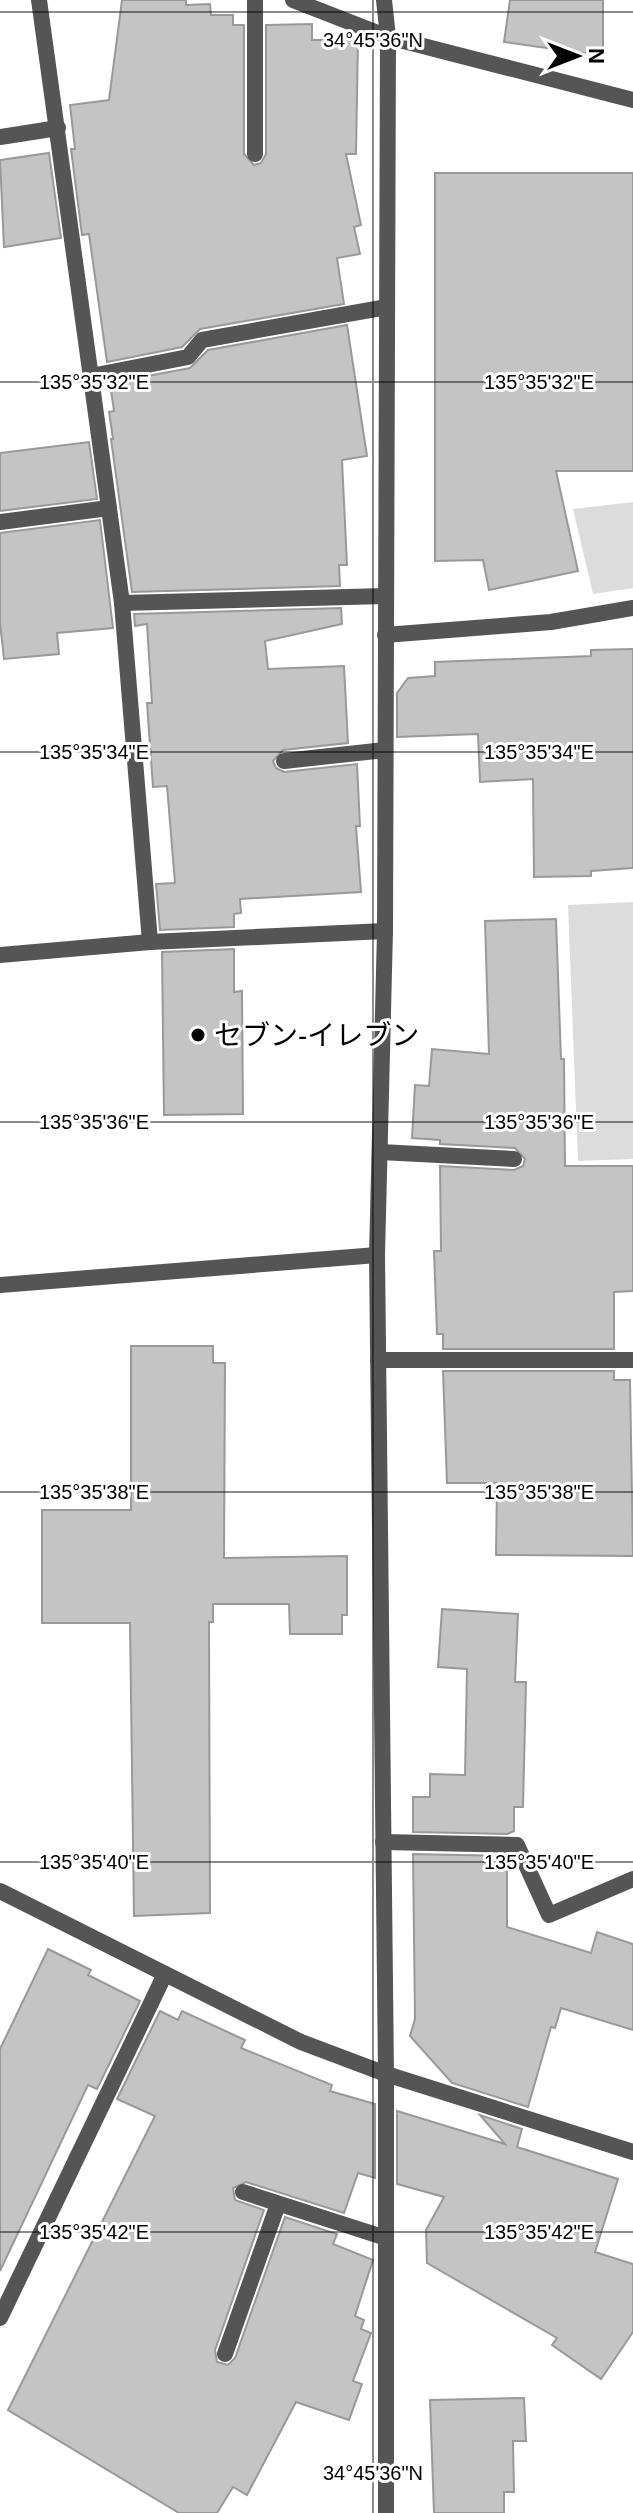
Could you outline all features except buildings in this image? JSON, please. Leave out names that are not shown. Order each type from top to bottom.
[{"type":"street","points":[[39,0],[122,603],[150,942]]},
{"type":"street","points":[[255,0],[255,154]]},
{"type":"street","points":[[293,0],[388,37],[633,100]]},
{"type":"street","points":[[384,0],[388,37],[385,931],[377,1255],[386,2074],[386,2513]]},
{"type":"street","points":[[0,137],[58,128]]},
{"type":"street","points":[[91,376],[188,357],[202,340],[387,307]]},
{"type":"street","points":[[0,522],[109,508]]},
{"type":"street","points":[[122,603],[385,596]]},
{"type":"street","points":[[385,635],[551,622],[633,608]]},
{"type":"street","points":[[284,761],[385,750]]},
{"type":"street","points":[[0,955],[150,942],[385,931]]},
{"type":"street","points":[[380,1152],[514,1159]]},
{"type":"street","points":[[0,1285],[377,1255]]},
{"type":"street","points":[[378,1360],[633,1360]]},
{"type":"street","points":[[383,1842],[517,1845],[549,1915],[633,1879]]},
{"type":"street","points":[[0,1891],[301,2042],[386,2074],[633,2152]]},
{"type":"street","points":[[0,2318],[165,1974]]},
{"type":"street","points":[[243,2192],[386,2238]]},
{"type":"street","points":[[225,2354],[278,2204]]},
{"type":"shaded area","points":[[633,502],[633,588],[593,594],[573,509]]},
{"type":"shaded area","points":[[633,902],[633,1159],[578,1161],[568,905]]},
{"type":"place","name":"セブン-イレブン","points":[[198,1035]]}]
